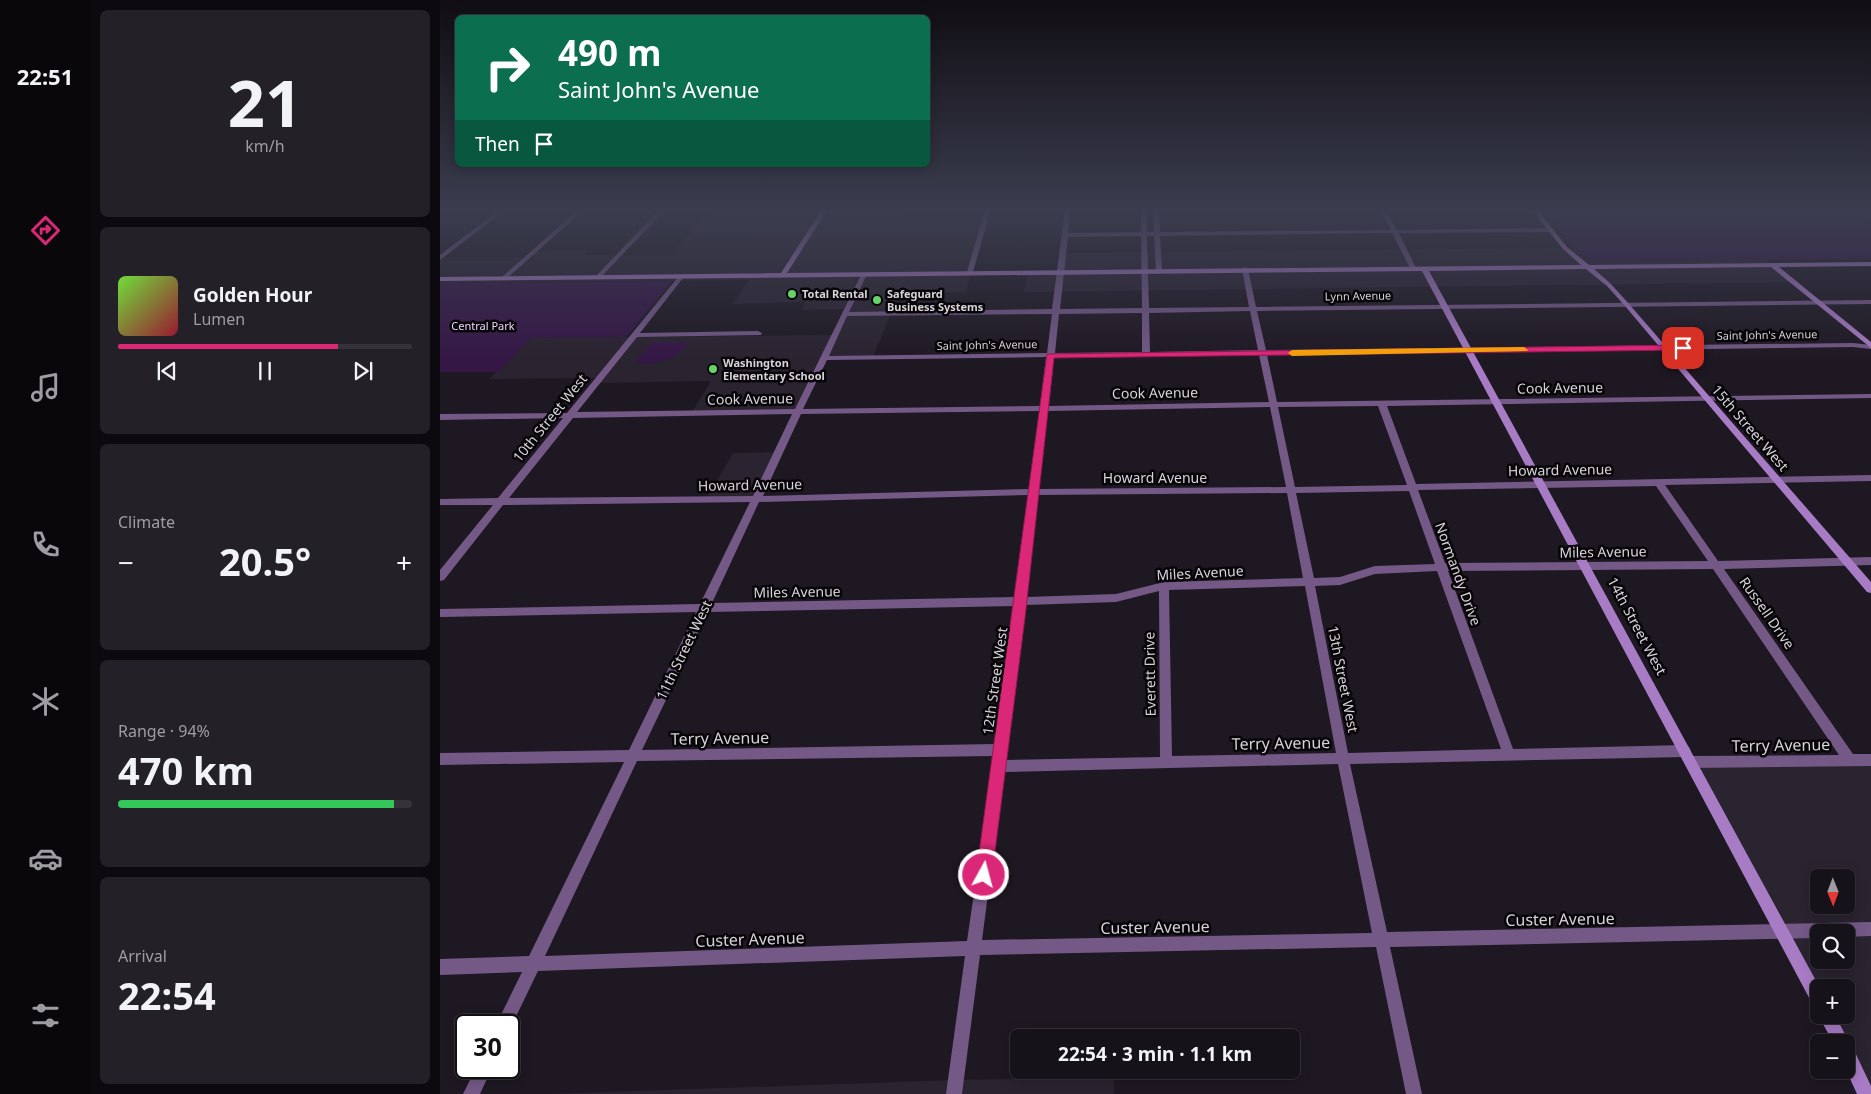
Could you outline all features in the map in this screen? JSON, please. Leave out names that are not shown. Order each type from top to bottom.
[{"type":"street","points":[[504,278],[524,260]]},
{"type":"street","points":[[598,277],[614,260]]},
{"type":"street","points":[[783,275],[793,260]]},
{"type":"street","points":[[970,272],[973,260]]},
{"type":"street","name":"12th Street West","points":[[954,1094],[1020,601],[1061,260]]},
{"type":"street","points":[[1145,260],[1146,354]]},
{"type":"street","points":[[1158,260],[1159,270]]},
{"type":"street","points":[[1413,260],[1418,268]]},
{"type":"street","points":[[1556,266],[1569,263],[1568,260]]},
{"type":"street","name":"15th Street West","points":[[1579,260],[1609,285],[1627,305],[1871,589]]},
{"type":"street","points":[[1771,264],[1871,347]]},
{"type":"street","points":[[440,279],[1145,270],[1871,264]]},
{"type":"street","name":"14th Street West","points":[[1418,268],[1445,306],[1498,403],[1810,986]]},
{"type":"street","name":"13th Street West","points":[[1245,269],[1291,490],[1343,759],[1414,1094]]},
{"type":"street","name":"11th Street West","points":[[509,1014],[864,274]]},
{"type":"street","name":"10th Street West","points":[[440,577],[681,277]]},
{"type":"street","name":"Lynn Avenue","points":[[844,314],[1055,310],[1871,302]]},
{"type":"street","points":[[634,335],[758,333]]},
{"type":"street","name":"Saint John's Avenue","points":[[824,358],[1262,354],[1853,345],[1871,347]]},
{"type":"street","name":"Cook Avenue","points":[[440,418],[1871,396]]},
{"type":"street","name":"Normandy Drive","points":[[1382,404],[1509,754]]},
{"type":"street","name":"Howard Avenue","points":[[440,502],[756,499],[1034,492],[1412,488],[1871,478]]},
{"type":"street","name":"Russell Drive","points":[[1659,483],[1850,760]]},
{"type":"street","name":"Miles Avenue","points":[[440,613],[1116,598],[1164,586],[1340,582],[1375,570],[1441,567],[1715,565],[1871,561]]},
{"type":"street","name":"Everett Drive","points":[[1164,586],[1166,762]]},
{"type":"street","name":"Terry Avenue","points":[[440,760],[633,755],[1000,750]]},
{"type":"street","name":"Terry Avenue","points":[[998,766],[1509,754],[1871,760]]},
{"type":"street","name":"Custer Avenue","points":[[440,967],[974,948],[1780,932],[1871,928]]},
{"type":"street","points":[[1855,1071],[1866,1094]]},
{"type":"street","points":[[471,1094],[478,1079]]},
{"type":"shaded area","points":[[440,260],[974,260],[966,292],[899,293],[873,357],[824,358],[798,412],[691,414],[711,381],[596,383],[600,378],[489,379],[531,338],[834,335],[847,309],[802,310],[805,302],[733,304],[749,280],[440,283]]},
{"type":"shaded area","points":[[1061,260],[1766,260],[1793,282],[1024,292],[1028,272],[1059,271]]},
{"type":"shaded area","points":[[778,452],[756,499],[706,499],[733,453]]},
{"type":"shaded area","points":[[1871,760],[1871,1094],[1855,1061],[1855,1034],[1837,1034],[1831,1024],[1855,1024],[1855,979],[1814,979],[1690,762]]},
{"type":"shaded area","points":[[1114,1079],[1114,1094],[547,1094],[956,1080]]},
{"type":"green space","points":[[1590,260],[1724,260],[1592,261]]},
{"type":"green space","name":"Central Park","points":[[672,281],[626,337],[531,338],[498,372],[440,372],[440,283]]},
{"type":"green space","points":[[654,342],[690,342],[680,353],[668,359],[661,362],[639,364],[637,360],[649,345]]},
{"type":"slow traffic","points":[[1292,353],[1524,350]]},
{"type":"place","name":"Total Rental","points":[[792,294]]},
{"type":"place","name":"Safeguard Business Systems","points":[[877,300]]},
{"type":"place","name":"Washington Elementary School","points":[[713,369]]},
{"type":"route","points":[[984,875],[1012,669],[1050,356],[1683,348]]}]
